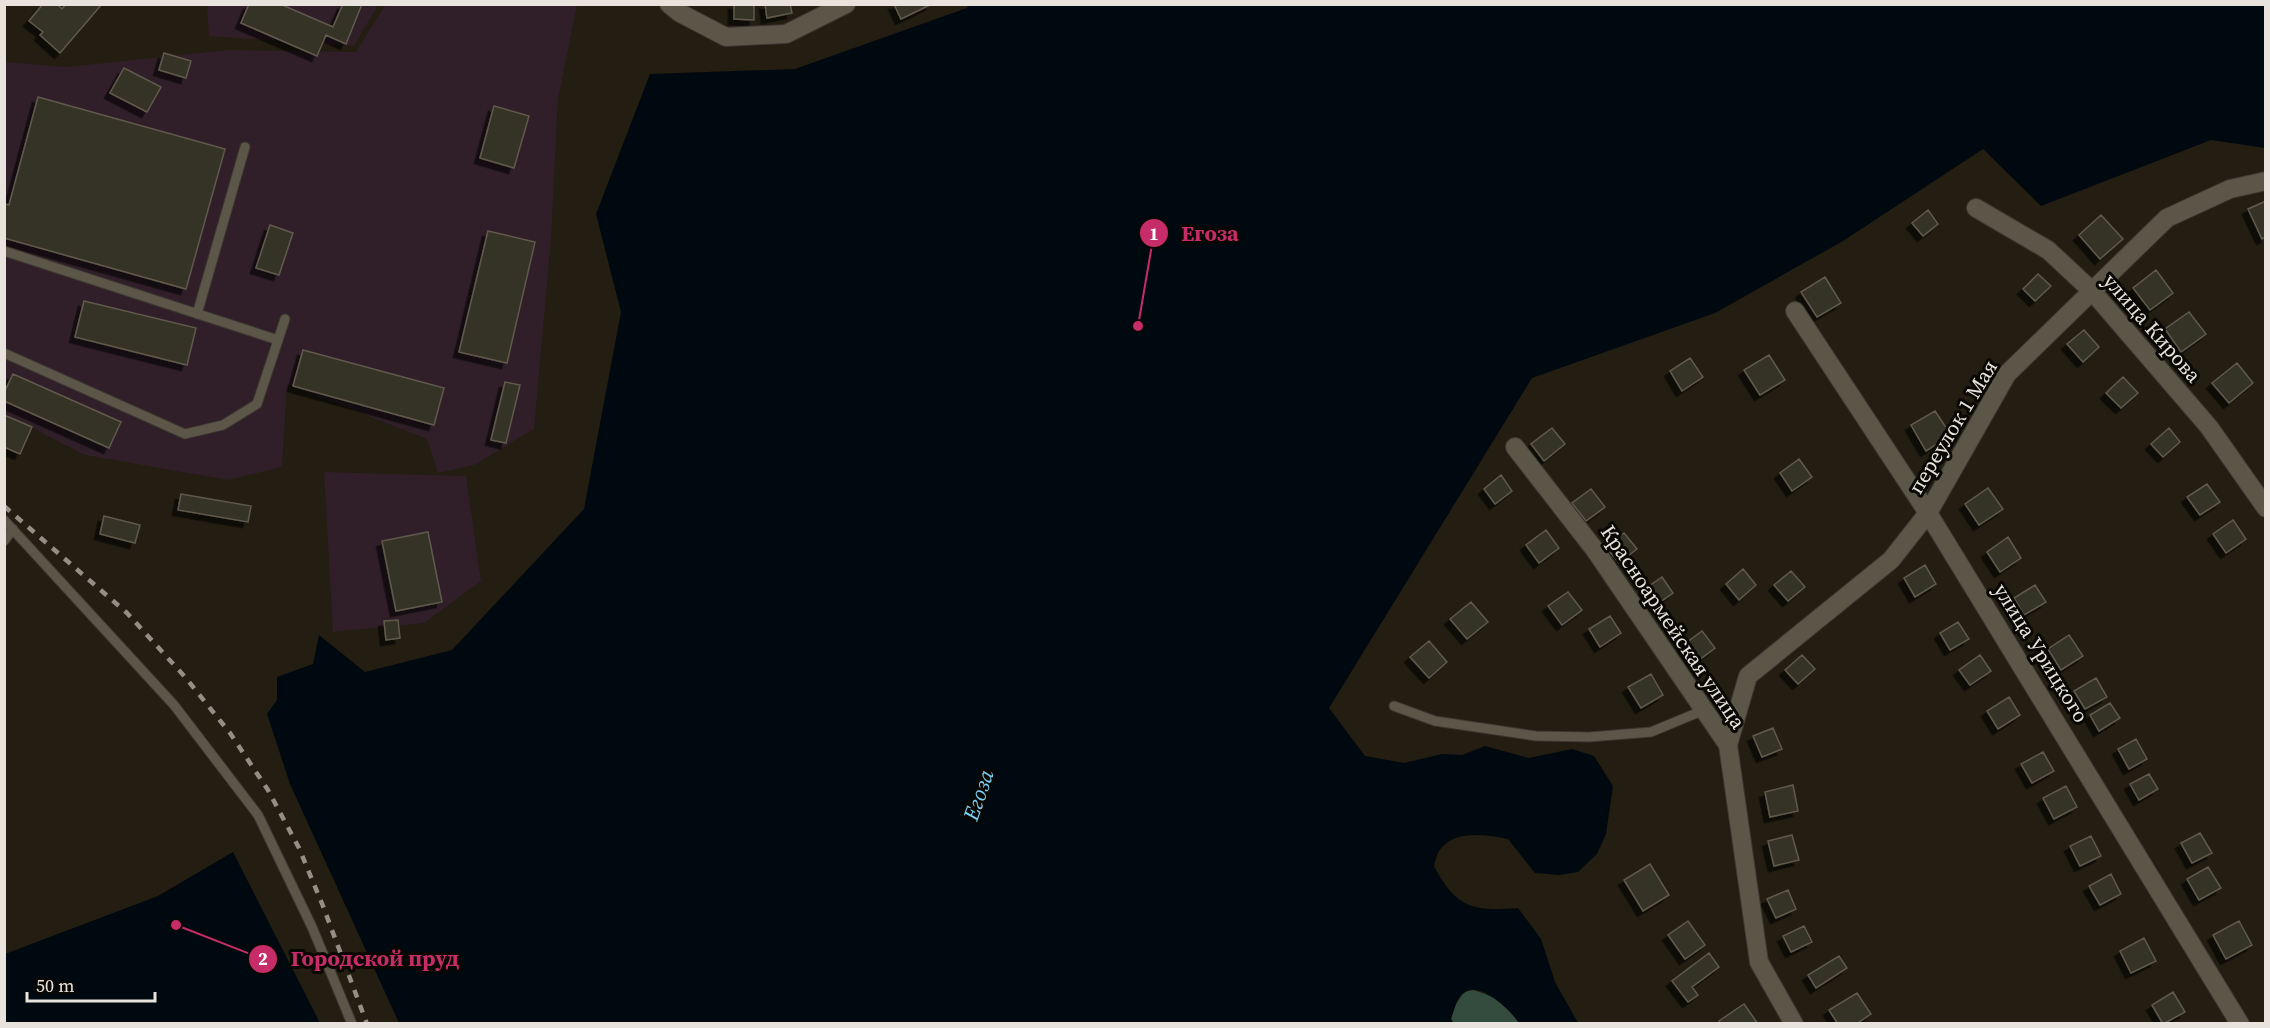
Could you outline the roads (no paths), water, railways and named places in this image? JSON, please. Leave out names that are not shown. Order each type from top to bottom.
[{"type":"street","points":[[669,4],[680,13],[726,37],[786,34],[846,4]]},
{"type":"street","name":"переулок 1 Мая","points":[[1728,745],[1748,676],[1891,560],[1928,513],[2007,374],[2167,218],[2230,189],[2265,181]]},
{"type":"street","name":"улица Кирова","points":[[1976,207],[2048,250],[2092,291],[2209,427],[2265,508]]},
{"type":"street","name":"улица Урицкого","points":[[1795,311],[1928,513],[2240,1023]]},
{"type":"street","name":"Красноармейская улица","points":[[1515,447],[1595,550],[1728,745],[1759,962],[1794,1023]]},
{"type":"lane","points":[[197,314],[245,147]]},
{"type":"lane","points":[[4,251],[278,340]]},
{"type":"lane","points":[[4,353],[185,434],[223,425],[256,404],[285,319]]},
{"type":"lane","points":[[4,520],[174,705],[258,815],[312,927],[352,1023]]},
{"type":"lane","points":[[4,541],[13,529]]},
{"type":"lane","points":[[1394,706],[1435,721],[1473,728],[1536,736],[1589,737],[1652,732],[1704,710]]},
{"type":"water","points":[[969,4],[2265,5],[2265,148],[2211,140],[2041,206],[1983,149],[1843,241],[1715,313],[1532,378],[1329,708],[1365,756],[1404,763],[1442,754],[1462,755],[1485,746],[1529,758],[1572,749],[1594,756],[1613,786],[1606,834],[1597,854],[1578,872],[1559,875],[1535,873],[1508,839],[1480,835],[1462,836],[1445,844],[1439,851],[1434,866],[1450,890],[1467,904],[1489,909],[1518,908],[1541,939],[1555,982],[1578,1023],[1519,1023],[1494,999],[1471,990],[1461,995],[1457,1001],[1451,1019],[1454,1024],[399,1023],[290,784],[267,714],[277,700],[277,677],[313,664],[319,635],[365,672],[452,650],[584,509],[621,312],[596,214],[650,74],[795,69],[967,8]]},
{"type":"water","points":[[233,852],[320,1023],[5,1023],[5,954],[158,896]]},
{"type":"railway","points":[[4,506],[127,613],[186,678],[230,733],[268,790],[299,848],[367,1024]]},
{"type":"place","name":"Егоза","points":[[1138,326]]},
{"type":"place","name":"Городской пруд","points":[[176,925]]}]
